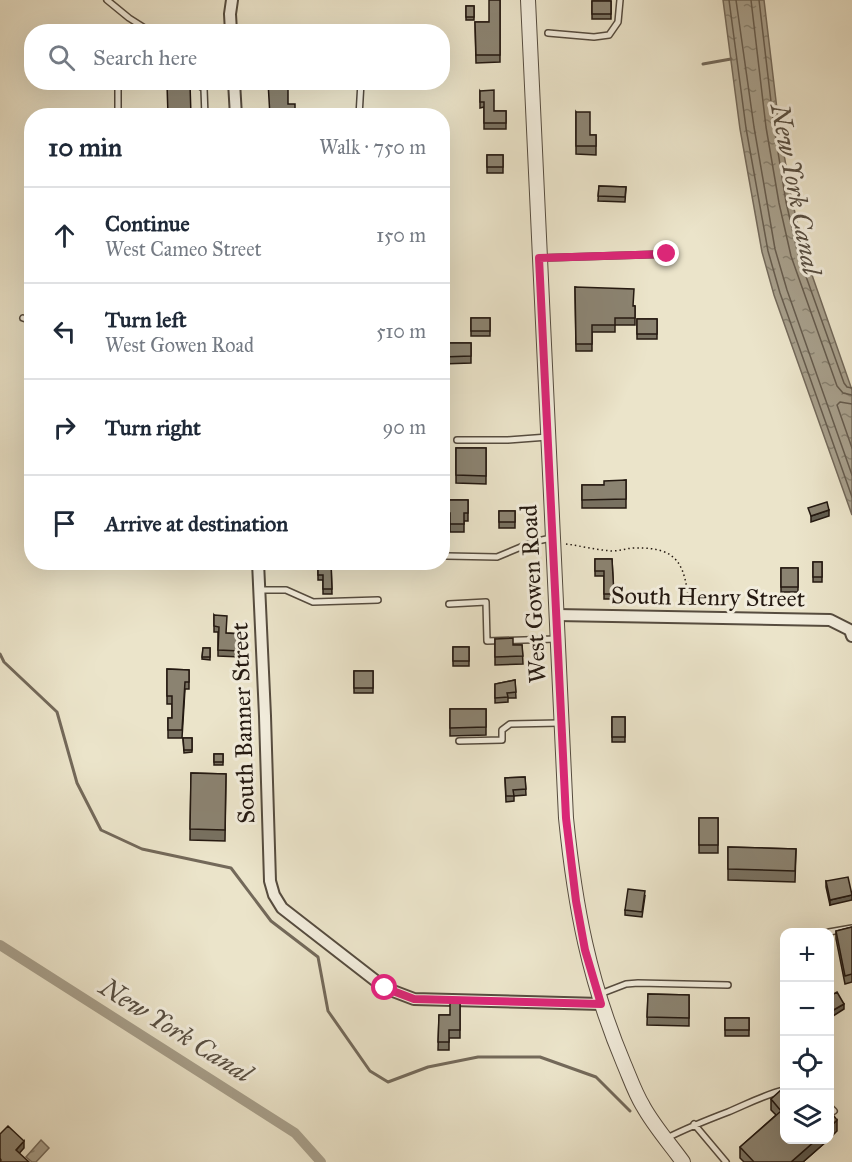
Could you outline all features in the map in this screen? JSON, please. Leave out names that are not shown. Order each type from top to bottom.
[{"type":"street","points":[[231,24],[232,0]]},
{"type":"street","name":"West Gowen Road","points":[[528,0],[566,818],[576,901],[585,950],[600,999],[645,1109],[683,1162]]},
{"type":"street","points":[[234,90],[236,108]]},
{"type":"street","name":"South Banner Street","points":[[258,570],[270,881],[274,895],[282,908],[385,988],[414,999],[600,999]]},
{"type":"street","name":"South Henry Street","points":[[556,615],[830,620],[850,630],[852,636]]},
{"type":"lane","points":[[107,0],[138,24]]},
{"type":"lane","points":[[548,33],[594,38],[609,35],[618,22],[620,0]]},
{"type":"lane","points":[[118,90],[118,108]]},
{"type":"lane","points":[[204,90],[205,108]]},
{"type":"lane","points":[[359,108],[361,90]]},
{"type":"lane","points":[[539,258],[667,254]]},
{"type":"lane","points":[[457,440],[548,437]]},
{"type":"lane","points":[[450,556],[497,557],[533,542],[553,540]]},
{"type":"lane","points":[[259,590],[286,590],[312,602],[378,600]]},
{"type":"lane","points":[[449,604],[486,602],[487,640],[557,639]]},
{"type":"lane","points":[[459,741],[502,740],[502,730],[510,724],[561,723]]},
{"type":"lane","points":[[834,932],[852,928]]},
{"type":"lane","points":[[600,999],[626,984],[728,985]]},
{"type":"lane","points":[[666,1139],[694,1124],[729,1112],[761,1096],[780,1091]]},
{"type":"lane","points":[[694,1124],[726,1162]]},
{"type":"path","points":[[553,540],[613,551],[634,548],[656,549],[672,555],[680,566],[685,581],[689,617]]},
{"type":"water","points":[[723,0],[764,0],[779,126],[792,200],[804,252],[852,390],[852,515],[774,295],[762,252],[740,129]]},
{"type":"water","points":[[41,1140],[49,1148],[36,1162],[32,1162],[26,1157]]},
{"type":"building","points":[[489,0],[500,0],[500,55],[476,55],[475,22],[489,22]]},
{"type":"building","points":[[592,1],[611,1],[611,14],[592,14]]},
{"type":"building","points":[[466,6],[474,6],[474,17],[466,17]]},
{"type":"building","points":[[167,90],[190,90],[191,108],[168,108]]},
{"type":"building","points":[[268,90],[288,90],[288,104],[295,104],[295,108],[270,108]]},
{"type":"building","points":[[494,90],[494,111],[506,111],[506,123],[484,123],[484,102],[480,102],[480,91]]},
{"type":"building","points":[[576,112],[590,112],[590,135],[596,135],[596,146],[576,146]]},
{"type":"building","points":[[487,155],[503,155],[503,167],[487,167]]},
{"type":"building","points":[[599,186],[626,187],[625,197],[598,196]]},
{"type":"building","points":[[575,287],[634,289],[635,318],[615,318],[615,325],[592,325],[592,344],[576,344]]},
{"type":"building","points":[[471,318],[490,318],[490,331],[471,331]]},
{"type":"building","points":[[637,319],[657,319],[657,334],[637,334]]},
{"type":"building","points":[[450,343],[471,343],[471,356],[450,357]]},
{"type":"building","points":[[456,448],[486,448],[486,476],[456,475]]},
{"type":"building","points":[[626,480],[626,499],[582,500],[582,485],[604,485],[604,481]]},
{"type":"building","points":[[450,500],[468,500],[468,513],[464,513],[464,524],[450,524]]},
{"type":"building","points":[[827,502],[829,510],[811,516],[808,508]]},
{"type":"building","points":[[499,511],[515,511],[515,522],[499,522]]},
{"type":"building","points":[[595,559],[612,559],[614,594],[604,594],[604,571],[595,571]]},
{"type":"building","points":[[813,562],[822,562],[822,577],[813,577]]},
{"type":"building","points":[[781,568],[798,568],[798,587],[781,587]]},
{"type":"building","points":[[318,570],[331,570],[332,589],[323,589],[323,575],[318,575]]},
{"type":"building","points":[[214,615],[227,616],[226,633],[242,634],[241,651],[218,650],[219,627],[214,626]]},
{"type":"building","points":[[513,638],[513,645],[522,645],[523,656],[495,657],[495,639]]},
{"type":"building","points":[[453,647],[469,647],[469,661],[453,661]]},
{"type":"building","points":[[203,648],[210,648],[210,657],[202,657]]},
{"type":"building","points":[[167,669],[189,670],[189,682],[185,682],[182,730],[168,730],[168,718],[172,718],[172,696],[167,696]]},
{"type":"building","points":[[354,671],[373,671],[373,688],[354,688]]},
{"type":"building","points":[[515,680],[516,692],[507,693],[508,697],[495,698],[495,684]]},
{"type":"building","points":[[450,709],[486,709],[486,727],[450,728]]},
{"type":"building","points":[[612,717],[625,717],[625,737],[612,737]]},
{"type":"building","points":[[183,738],[192,738],[192,750],[184,750]]},
{"type":"building","points":[[214,754],[223,754],[223,762],[214,762]]},
{"type":"building","points":[[191,773],[226,774],[225,830],[190,829]]},
{"type":"building","points":[[525,777],[526,789],[513,790],[514,796],[506,796],[505,778]]},
{"type":"building","points":[[699,818],[718,818],[718,845],[699,845]]},
{"type":"building","points":[[728,847],[796,849],[795,871],[728,869]]},
{"type":"building","points":[[848,877],[852,895],[830,900],[826,881]]},
{"type":"building","points":[[628,889],[645,891],[642,912],[625,910]]},
{"type":"building","points":[[852,927],[852,974],[845,976],[836,931]]},
{"type":"building","points":[[837,992],[844,1004],[834,1010],[834,994]]},
{"type":"building","points":[[648,994],[689,995],[689,1018],[647,1017]]},
{"type":"building","points":[[450,1002],[460,1002],[460,1030],[449,1030],[449,1042],[438,1042],[439,1015],[450,1015]]},
{"type":"building","points":[[725,1018],[749,1018],[749,1030],[725,1030]]},
{"type":"building","points":[[780,1091],[780,1110],[771,1099]]},
{"type":"building","points":[[780,1112],[780,1144],[811,1144],[791,1162],[754,1162],[740,1147]]},
{"type":"building","points":[[8,1126],[24,1141],[16,1150],[29,1162],[0,1162],[0,1134]]},
{"type":"waterway","points":[[703,64],[731,59]]},
{"type":"waterway","points":[[0,654],[4,662],[57,712],[77,783],[101,830],[142,849],[231,868],[271,921],[318,957],[328,1011],[370,1071],[388,1082],[428,1067],[478,1057],[540,1057],[596,1077],[630,1111]]},
{"type":"waterway","name":"New York Canal","points":[[0,945],[295,1133],[321,1162]]},
{"type":"route","points":[[385,988],[414,999],[601,1004],[585,950],[570,860],[566,818],[539,258],[667,254]]}]
